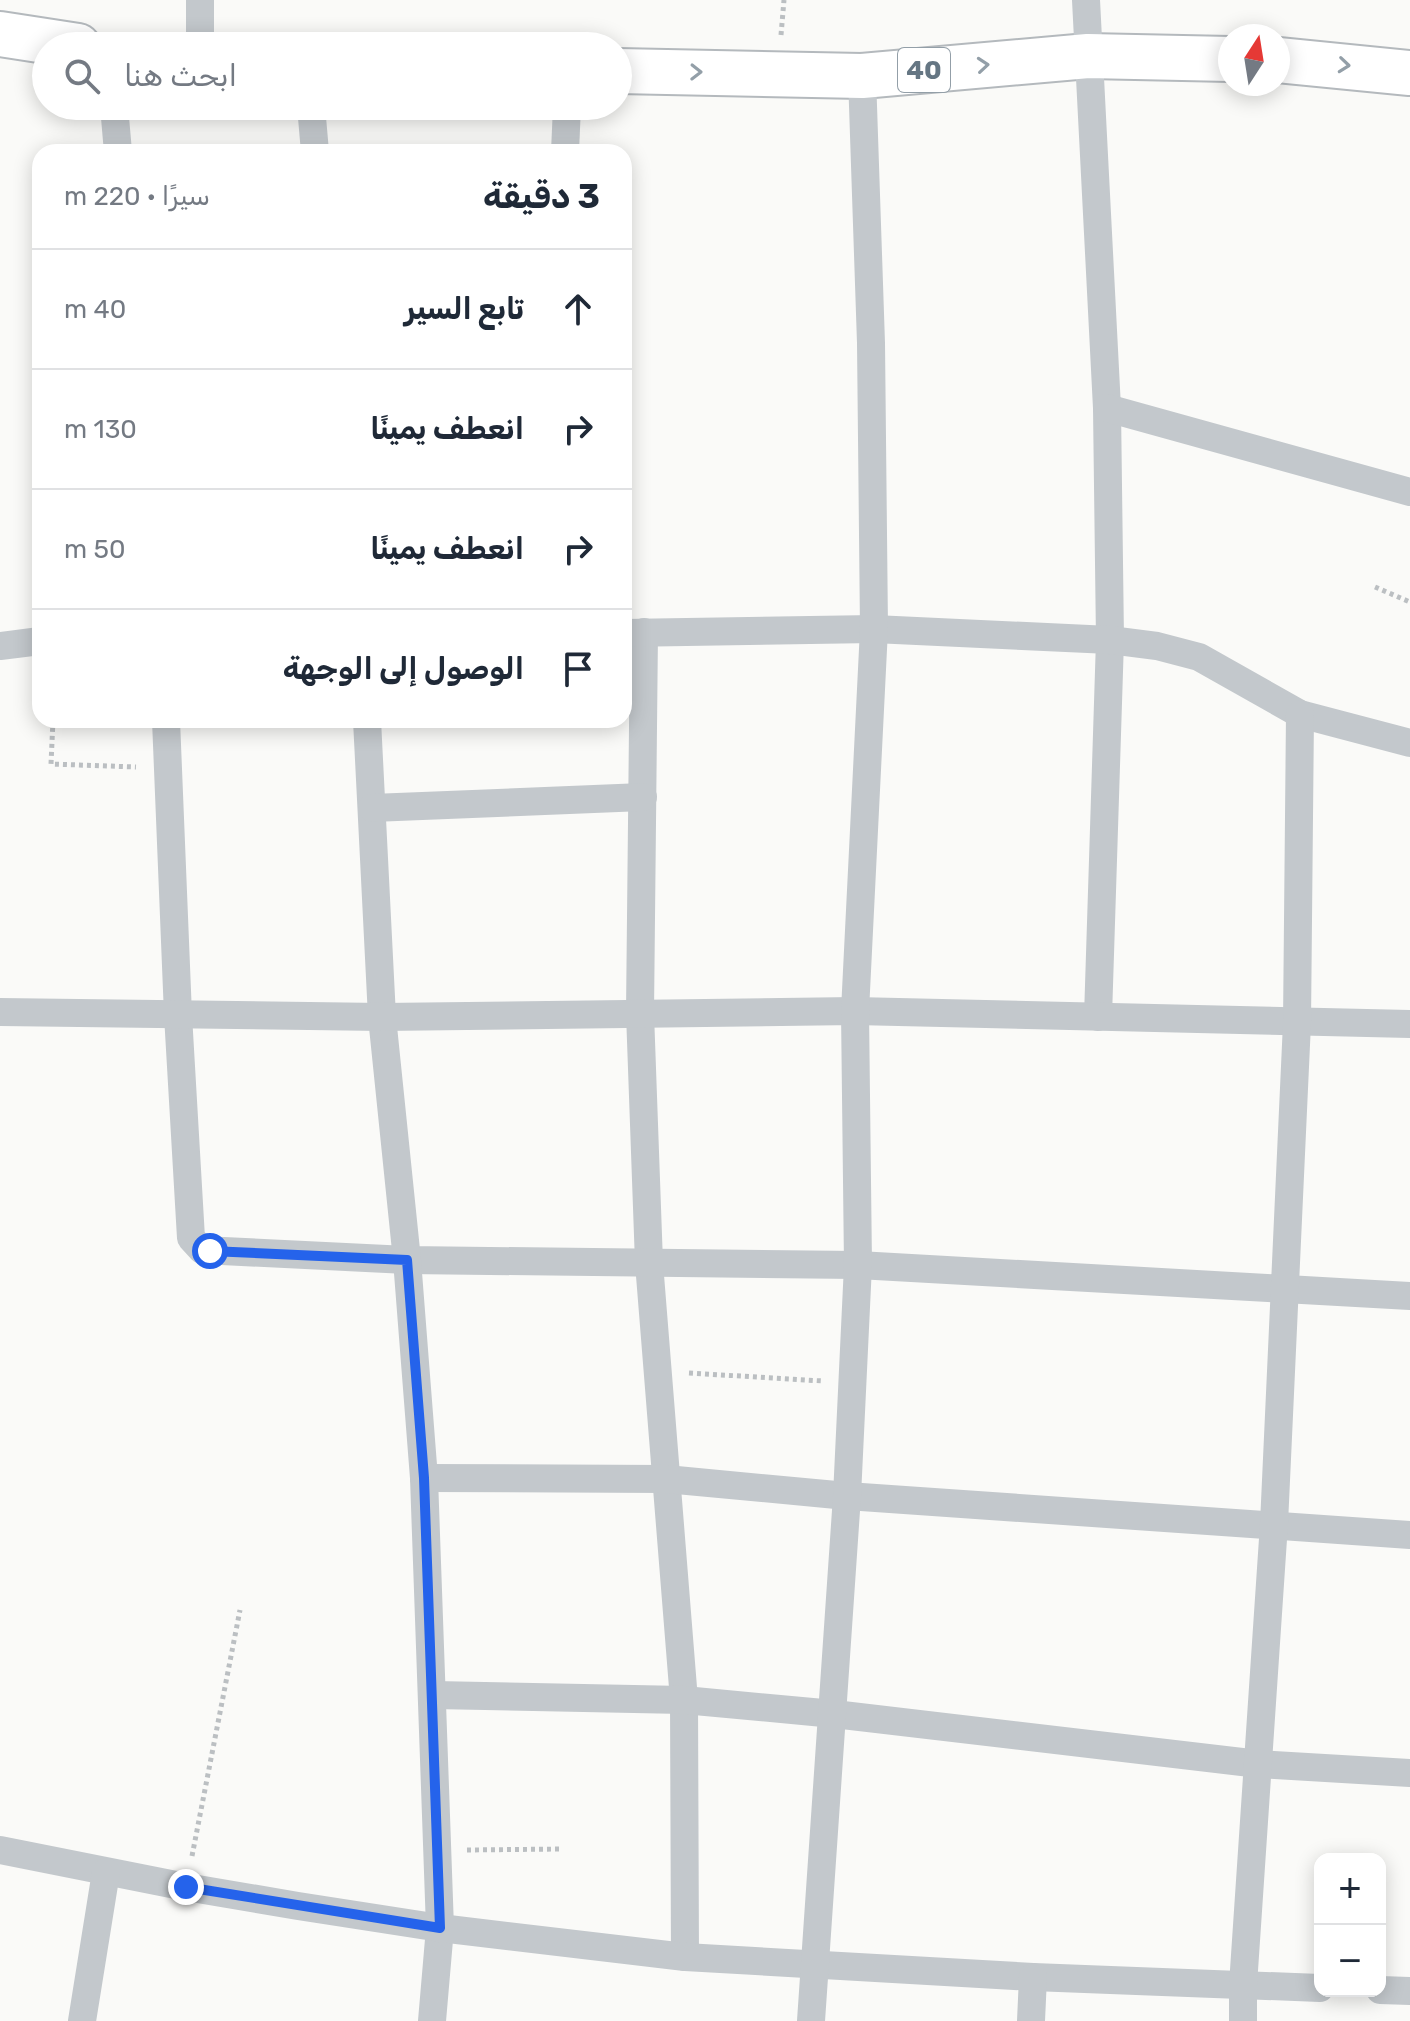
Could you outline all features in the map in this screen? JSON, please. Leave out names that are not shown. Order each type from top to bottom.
[{"type":"highway","points":[[0,34],[32,39]]},
{"type":"highway","name":"40","points":[[632,71],[862,76],[1088,56],[1218,59]]},
{"type":"highway","points":[[1290,61],[1410,73]]},
{"type":"street","points":[[200,0],[200,32]]},
{"type":"street","points":[[1086,0],[1107,408],[1110,640],[1098,1017]]},
{"type":"street","points":[[811,2021],[834,1714],[858,1265],[855,1011],[874,629],[871,343],[862,76]]},
{"type":"street","points":[[115,120],[117,144]]},
{"type":"street","points":[[312,120],[314,144]]},
{"type":"street","points":[[565,144],[566,120]]},
{"type":"street","points":[[1107,408],[1410,492]]},
{"type":"street","points":[[685,1957],[684,1700],[649,1263],[640,1013],[643,797],[634,632],[874,629],[1110,640],[1157,646],[1199,657],[1300,714],[1410,743]]},
{"type":"street","points":[[0,646],[32,642]]},
{"type":"street","points":[[1243,2021],[1274,1524],[1297,1023],[1300,714]]},
{"type":"street","points":[[166,728],[178,1015],[191,1238],[195,1245],[210,1251],[407,1260],[858,1265],[1410,1296]]},
{"type":"street","points":[[367,728],[382,1017],[407,1260],[424,1478],[440,1928],[432,2021]]},
{"type":"street","points":[[372,808],[643,797]]},
{"type":"street","points":[[0,1012],[382,1017],[855,1011],[1410,1024]]},
{"type":"street","points":[[424,1478],[666,1479],[847,1496],[1410,1535]]},
{"type":"street","points":[[434,1695],[684,1700],[834,1714],[1259,1764],[1410,1773]]},
{"type":"street","points":[[0,1850],[186,1887],[440,1928],[685,1957],[816,1962],[1033,1977],[1314,1988]]},
{"type":"street","points":[[82,2021],[106,1872]]},
{"type":"street","points":[[1031,2021],[1033,1977]]},
{"type":"street","points":[[1386,1990],[1410,1991]]},
{"type":"path","points":[[1375,587],[1410,602]]},
{"type":"path","points":[[53,728],[51,764],[169,768]]},
{"type":"path","points":[[656,1371],[852,1383]]},
{"type":"path","points":[[186,1887],[240,1610]]},
{"type":"path","points":[[438,1850],[563,1849]]},
{"type":"route","points":[[186,1887],[440,1928],[424,1478],[407,1260],[210,1251]]}]
